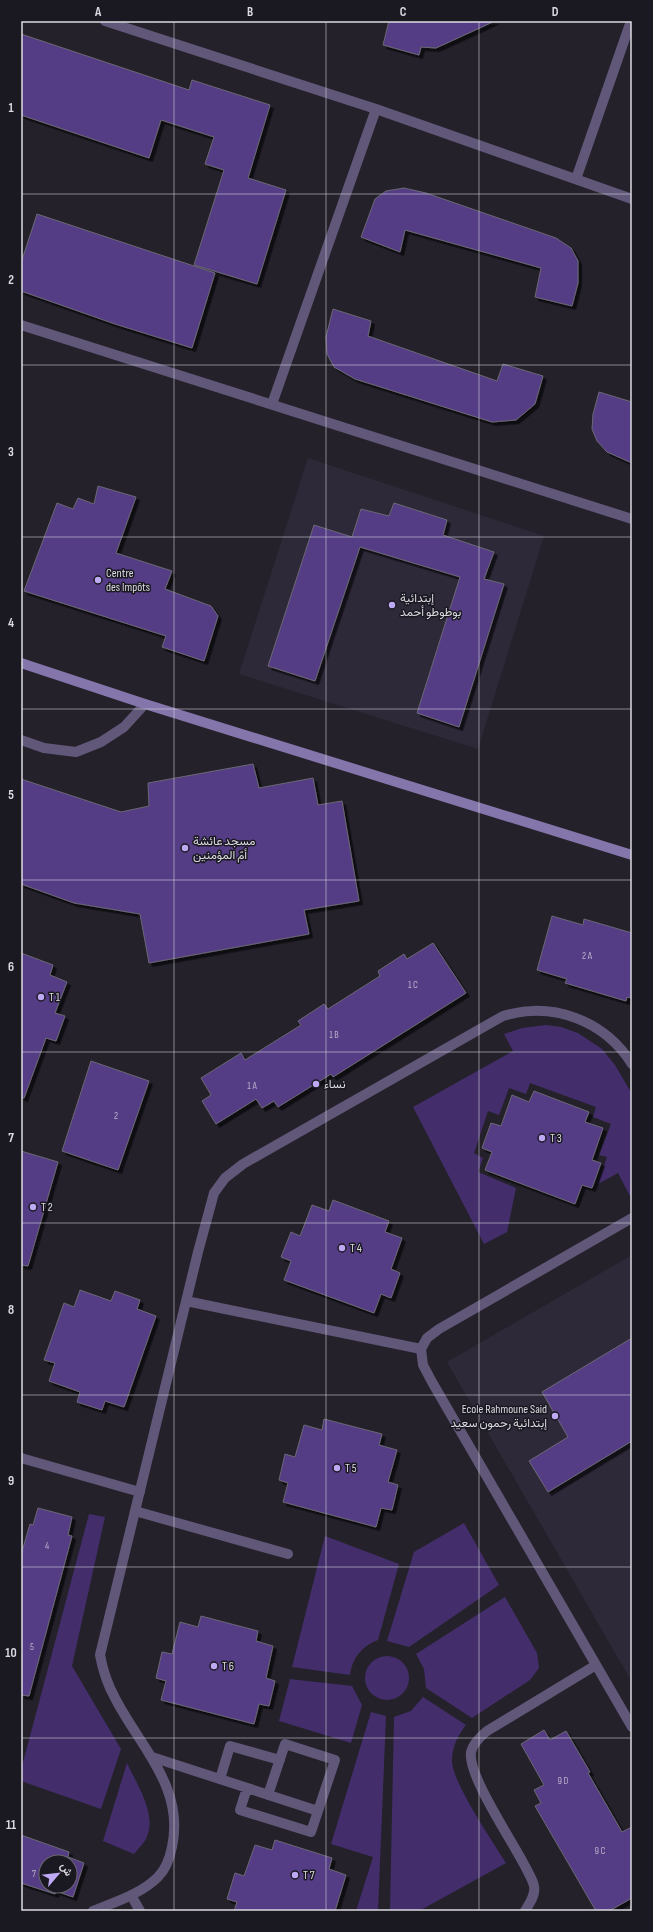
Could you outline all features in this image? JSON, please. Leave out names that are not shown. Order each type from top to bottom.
[{"type":"street","points":[[105,21],[376,108],[632,199]]},
{"type":"street","points":[[576,179],[631,21]]},
{"type":"street","points":[[272,404],[376,108]]},
{"type":"street","points":[[21,325],[632,519]]},
{"type":"street","points":[[21,663],[145,704],[632,855]]},
{"type":"street","points":[[21,740],[44,748],[76,752],[101,742],[124,727],[145,704]]},
{"type":"street","points":[[93,1911],[131,1895],[158,1877],[169,1858],[174,1836],[174,1811],[167,1786],[152,1757],[116,1700],[105,1677],[100,1655],[210,1203],[214,1193],[225,1178],[243,1164],[503,1016],[516,1012],[534,1010],[567,1015],[588,1023],[602,1031],[618,1044],[632,1064]]},
{"type":"street","points":[[632,1218],[439,1329],[427,1338],[421,1349],[423,1365],[432,1382],[632,1727]]},
{"type":"street","points":[[186,1301],[421,1349]]},
{"type":"street","points":[[21,1458],[140,1492]]},
{"type":"street","points":[[135,1511],[288,1554]]},
{"type":"street","points":[[525,1911],[532,1900],[535,1887],[521,1857],[478,1782],[472,1768],[471,1752],[479,1738],[487,1731],[596,1665]]},
{"type":"street","points":[[247,1788],[240,1810],[311,1832],[335,1760],[285,1744],[268,1795]]},
{"type":"street","points":[[220,1779],[230,1746],[280,1760]]},
{"type":"street","points":[[152,1757],[318,1811]]},
{"type":"street","points":[[131,1895],[140,1911]]},
{"type":"shaded area","name":"إبتدائية بوطوطو أحمد","points":[[308,458],[544,536],[478,749],[239,674]]},
{"type":"shaded area","points":[[546,1025],[561,1027],[578,1033],[602,1049],[615,1065],[632,1094],[632,1194],[630,1196],[618,1173],[598,1184],[607,1157],[599,1155],[611,1124],[593,1117],[596,1107],[530,1083],[526,1094],[509,1088],[499,1115],[488,1111],[474,1153],[483,1158],[478,1172],[516,1188],[507,1232],[484,1244],[413,1107],[513,1051],[504,1034],[522,1028]]},
{"type":"shaded area","name":"Ecole Rahmoune Said إبتدائية رحمون سعيد","points":[[632,1255],[632,1682],[447,1362]]},
{"type":"shaded area","points":[[89,1514],[105,1517],[72,1666],[121,1749],[101,1809],[21,1781],[21,1770]]},
{"type":"shaded area","points":[[464,1523],[499,1585],[409,1647],[387,1641],[414,1552]]},
{"type":"shaded area","points":[[325,1536],[399,1564],[378,1640],[367,1646],[359,1653],[353,1663],[350,1675],[292,1667]]},
{"type":"shaded area","points":[[505,1597],[537,1653],[539,1668],[530,1680],[472,1718],[426,1688],[424,1669],[416,1654]]},
{"type":"shaded area","points":[[383,1656],[391,1656],[403,1662],[409,1674],[409,1682],[403,1694],[391,1700],[383,1700],[371,1694],[365,1682],[365,1674],[371,1662]]},
{"type":"shaded area","points":[[290,1679],[352,1686],[362,1705],[351,1743],[279,1721]]},
{"type":"shaded area","points":[[423,1697],[466,1725],[460,1733],[454,1746],[452,1761],[454,1771],[474,1812],[506,1863],[419,1911],[390,1911],[394,1717],[411,1711]]},
{"type":"shaded area","points":[[371,1712],[386,1716],[378,1911],[356,1911],[373,1857],[331,1844]]},
{"type":"shaded area","points":[[127,1763],[141,1790],[150,1820],[146,1839],[134,1854],[103,1841]]},
{"type":"building","points":[[389,21],[495,21],[436,48],[421,47],[419,55],[383,45]]},
{"type":"building","points":[[21,34],[189,90],[192,80],[270,105],[248,178],[286,190],[257,284],[194,265],[224,170],[205,164],[214,137],[161,120],[149,158],[21,115]]},
{"type":"building","points":[[404,188],[426,193],[556,238],[571,248],[578,261],[578,283],[572,306],[535,297],[541,268],[405,230],[400,252],[361,237],[375,199],[386,191]]},
{"type":"building","points":[[37,214],[215,273],[192,348],[115,324],[21,291],[21,263]]},
{"type":"building","points":[[333,309],[371,321],[368,336],[497,381],[503,364],[543,376],[535,404],[516,420],[492,422],[355,379],[334,367],[327,354],[326,337]]},
{"type":"building","points":[[599,392],[632,402],[632,463],[607,452],[597,441],[592,429],[593,414]]},
{"type":"building","name":"Centre des Impôts","points":[[98,486],[136,497],[116,553],[172,571],[165,589],[211,606],[218,616],[204,661],[162,647],[166,636],[24,591],[57,503],[73,509],[78,498],[94,504]]},
{"type":"building","points":[[394,503],[447,520],[443,535],[494,552],[484,579],[504,584],[459,727],[417,713],[460,577],[360,547],[315,681],[268,666],[314,525],[352,537],[361,509],[389,516]]},
{"type":"building","name":"مسجد عائشة أمّ المؤمنين","points":[[253,764],[259,788],[313,778],[318,805],[342,801],[359,901],[304,910],[309,934],[149,963],[140,914],[74,903],[21,884],[21,779],[121,812],[149,806],[148,783]]},
{"type":"building","points":[[552,916],[583,925],[584,919],[632,933],[632,998],[627,997],[626,1001],[565,983],[567,979],[537,970]]},
{"type":"building","points":[[433,943],[466,993],[333,1077],[331,1074],[278,1107],[274,1101],[262,1108],[256,1099],[216,1124],[202,1101],[211,1095],[201,1078],[241,1053],[245,1060],[301,1025],[298,1021],[324,1004],[328,1009],[380,976],[378,971],[404,954],[407,959]]},
{"type":"building","name":"T 1","points":[[21,953],[53,965],[50,975],[67,982],[55,1013],[65,1016],[56,1041],[46,1038],[24,1098],[21,1097]]},
{"type":"building","points":[[91,1061],[149,1081],[118,1170],[62,1151]]},
{"type":"building","name":"T 3","points":[[534,1091],[589,1112],[585,1122],[603,1128],[592,1160],[601,1163],[592,1188],[582,1185],[575,1204],[485,1170],[492,1152],[482,1148],[491,1123],[501,1126],[512,1095],[529,1102]]},
{"type":"building","name":"T 2","points":[[21,1151],[58,1162],[28,1266],[21,1265]]},
{"type":"building","name":"T 4","points":[[333,1200],[389,1221],[385,1232],[402,1238],[391,1269],[400,1273],[391,1298],[381,1294],[374,1313],[284,1280],[291,1261],[281,1257],[291,1232],[300,1236],[312,1205],[329,1211]]},
{"type":"building","points":[[80,1290],[111,1301],[115,1291],[140,1300],[137,1309],[156,1316],[124,1407],[105,1401],[102,1410],[77,1402],[80,1392],[49,1381],[55,1363],[44,1360],[64,1303],[74,1307]]},
{"type":"building","points":[[632,1338],[632,1441],[548,1492],[529,1461],[568,1437],[542,1392]]},
{"type":"building","name":"T 5","points":[[324,1419],[382,1434],[379,1445],[397,1450],[388,1482],[398,1485],[392,1510],[381,1508],[376,1527],[283,1502],[288,1483],[279,1480],[285,1454],[295,1457],[304,1425],[322,1430]]},
{"type":"building","points":[[38,1508],[72,1517],[68,1535],[72,1536],[29,1696],[21,1695],[21,1555],[30,1524],[33,1525]]},
{"type":"building","name":"T 6","points":[[201,1616],[258,1631],[256,1641],[273,1646],[266,1678],[275,1681],[269,1706],[259,1704],[254,1724],[161,1700],[166,1681],[156,1678],[162,1652],[172,1654],[180,1622],[198,1627]]},
{"type":"building","points":[[544,1730],[550,1740],[566,1731],[622,1832],[632,1827],[632,1898],[609,1911],[596,1911],[535,1806],[541,1803],[534,1790],[544,1785],[521,1744]]},
{"type":"building","points":[[21,1835],[69,1852],[69,1854],[38,1854],[38,1888],[21,1883]]},
{"type":"building","name":"T 7","points":[[275,1840],[332,1858],[329,1869],[346,1875],[335,1911],[234,1911],[237,1902],[227,1899],[235,1873],[244,1876],[255,1845],[272,1850]]},
{"type":"building","points":[[78,1861],[84,1863],[78,1882]]},
{"type":"building","points":[[64,1894],[74,1894],[73,1897]]},
{"type":"place","name":"Centre des Impôts","points":[[98,580]]},
{"type":"place","name":"إبتدائية بوطوطو أحمد","points":[[392,605]]},
{"type":"place","name":"مسجد عائشة أمّ المؤمنين","points":[[185,848]]},
{"type":"place","name":"T 1","points":[[41,997]]},
{"type":"place","name":"نساء","points":[[316,1084]]},
{"type":"place","name":"T 3","points":[[542,1138]]},
{"type":"place","name":"T 2","points":[[33,1207]]},
{"type":"place","name":"T 4","points":[[342,1248]]},
{"type":"place","name":"Ecole Rahmoune Said إبتدائية رحمون سعيد","points":[[555,1416]]},
{"type":"place","name":"T 5","points":[[337,1468]]},
{"type":"place","name":"T 6","points":[[214,1666]]},
{"type":"place","name":"T 7","points":[[295,1875]]}]
